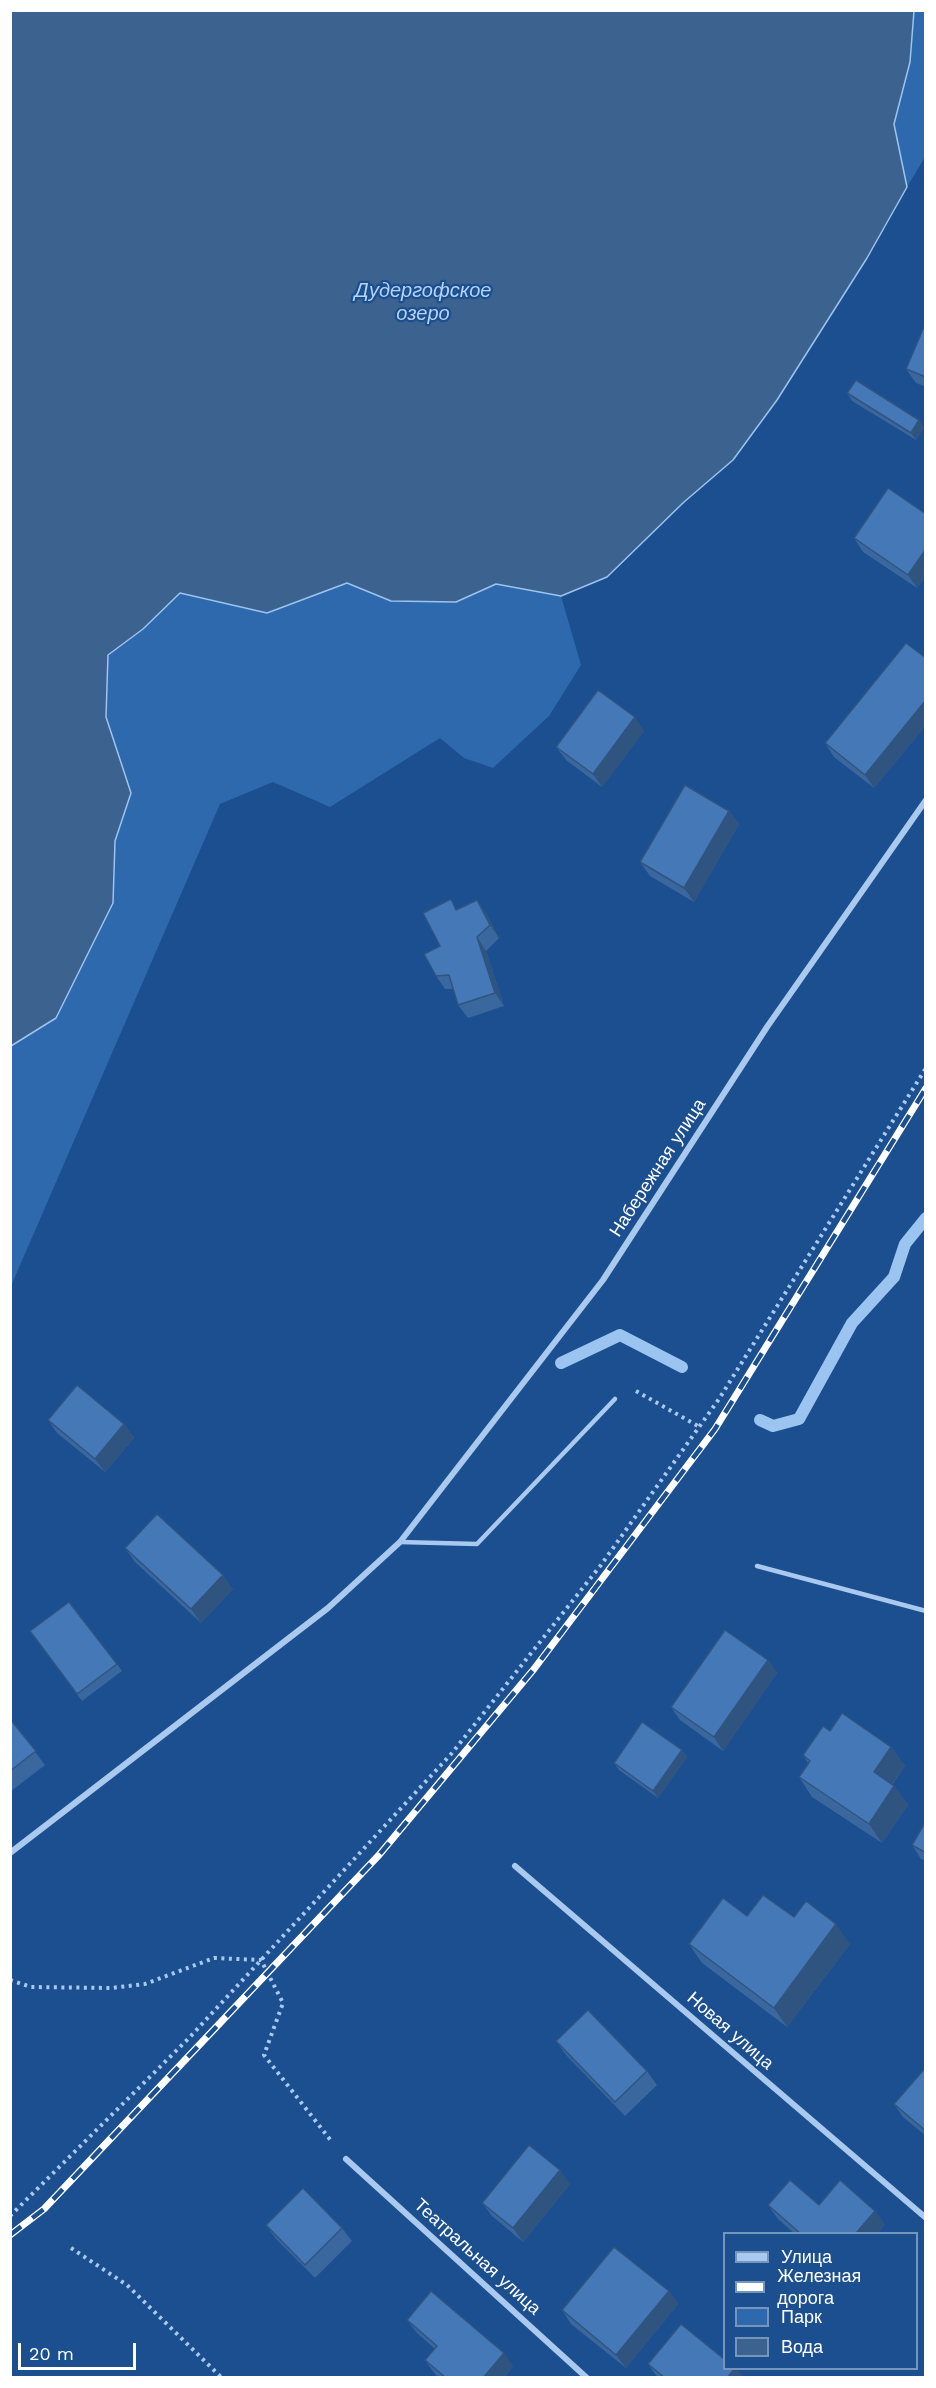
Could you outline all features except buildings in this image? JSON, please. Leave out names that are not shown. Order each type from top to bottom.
[{"type":"street","name":"Набережная улица","points":[[10,1853],[328,1608],[400,1542],[603,1280],[767,1027],[926,800]]},
{"type":"street","name":"Новая улица","points":[[515,1866],[926,2218]]},
{"type":"street","name":"Театральная улица","points":[[346,2160],[587,2378]]},
{"type":"lane","points":[[400,1542],[477,1544],[615,1399]]},
{"type":"lane","points":[[757,1566],[926,1611]]},
{"type":"path","points":[[10,2216],[190,2037],[452,1753],[600,1565],[719,1398],[862,1166],[926,1068]]},
{"type":"path","points":[[651,1399],[698,1426]]},
{"type":"path","points":[[10,1980],[31,1987],[111,1988],[145,1984],[214,1958],[261,1960]]},
{"type":"path","points":[[261,1960],[283,2003],[264,2055],[346,2160]]},
{"type":"path","points":[[71,2248],[127,2285],[222,2378]]},
{"type":"green space","points":[[914,11],[925,11],[925,157],[907,187],[894,124],[910,62]]},
{"type":"green space","points":[[347,583],[391,601],[456,602],[495,584],[561,596],[581,665],[549,716],[493,768],[464,758],[440,738],[330,807],[273,782],[220,804],[11,1286],[11,1046],[56,1018],[113,903],[115,841],[131,793],[106,717],[108,655],[143,629],[180,593],[267,613]]},
{"type":"water","name":"Дудергофское озеро","points":[[11,10],[914,11],[910,62],[894,124],[907,187],[867,258],[777,400],[733,460],[684,502],[607,577],[561,596],[496,584],[456,602],[391,601],[347,583],[267,613],[180,593],[143,629],[108,655],[106,717],[131,793],[115,841],[113,903],[56,1018],[11,1046]]},
{"type":"waterway","points":[[760,1420],[773,1426],[799,1419],[852,1323],[894,1277],[905,1244],[926,1218]]},
{"type":"waterway","points":[[561,1363],[620,1335],[682,1367]]},
{"type":"railway","points":[[10,2235],[44,2209],[379,1855],[534,1669],[715,1429],[926,1088]]}]
